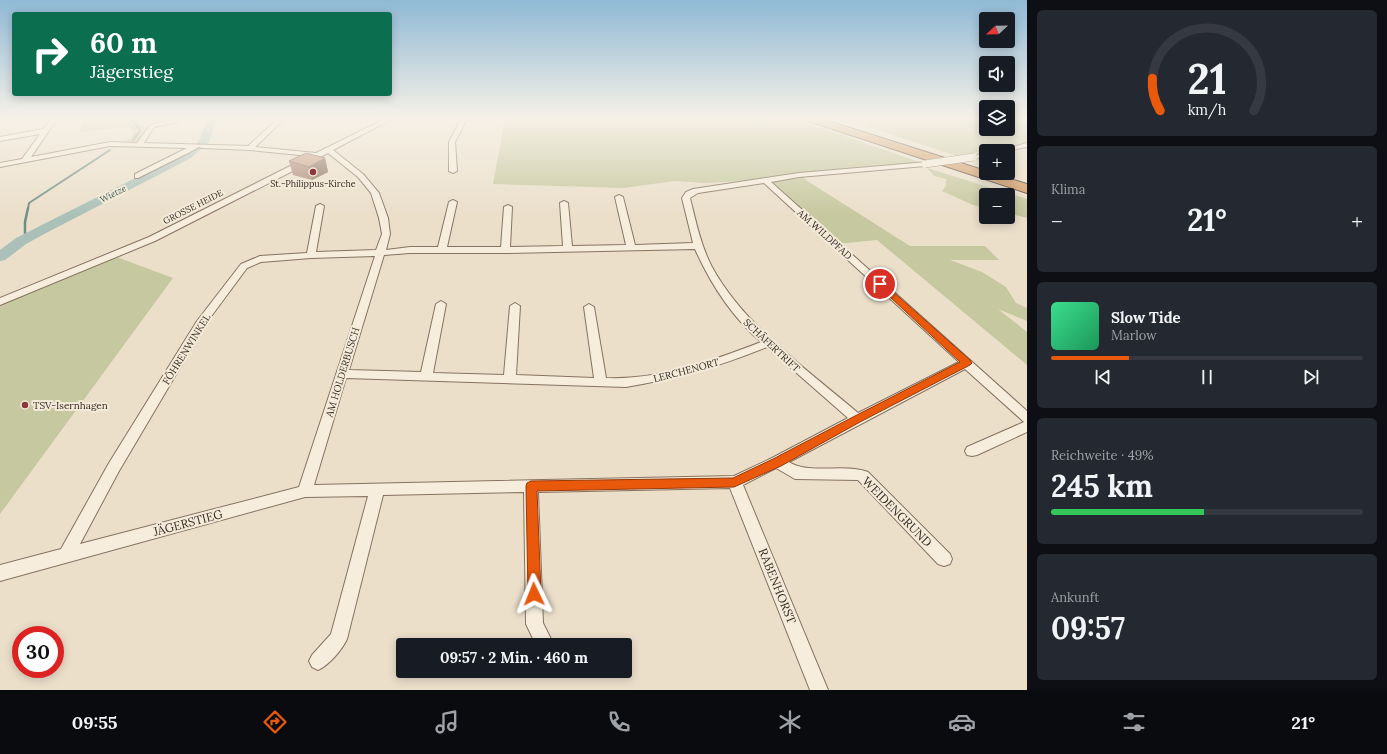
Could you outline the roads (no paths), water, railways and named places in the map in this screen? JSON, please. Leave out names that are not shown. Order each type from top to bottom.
[{"type":"highway","points":[[911,151],[1027,189]]},
{"type":"highway","points":[[930,151],[979,167]]},
{"type":"highway","points":[[1015,178],[1027,182]]},
{"type":"street","points":[[25,160],[31,151]]},
{"type":"street","points":[[0,165],[72,151]]},
{"type":"street","points":[[138,176],[187,151]]},
{"type":"street","points":[[280,151],[316,155]]},
{"type":"street","name":"GROSSE HEIDE","points":[[0,302],[152,239],[325,151]]},
{"type":"street","name":"AM HOLDERBUSCH","points":[[305,492],[386,234],[385,224],[375,191],[361,174],[330,151]]},
{"type":"street","points":[[452,151],[453,170]]},
{"type":"street","points":[[765,180],[799,175],[925,164],[979,156]]},
{"type":"street","name":"SCHÄFERTRIFT","points":[[765,180],[696,191],[690,194],[686,198],[698,246],[708,268],[730,302],[742,317],[768,342],[857,419]]},
{"type":"street","name":"AM WILDPFAD","points":[[765,180],[1027,418]]},
{"type":"street","points":[[619,197],[631,248]]},
{"type":"street","points":[[442,250],[453,202]]},
{"type":"street","points":[[564,203],[568,249]]},
{"type":"street","points":[[311,255],[320,206]]},
{"type":"street","points":[[504,250],[508,207]]},
{"type":"street","name":"FÖHRENWINKEL","points":[[66,555],[114,467],[202,321],[244,266],[260,259],[410,250],[504,250],[698,246]]},
{"type":"street","points":[[426,377],[441,304]]},
{"type":"street","points":[[510,379],[515,306]]},
{"type":"street","points":[[589,307],[601,383]]},
{"type":"street","name":"LERCHENORT","points":[[342,374],[626,383],[675,374],[728,359],[768,342]]},
{"type":"street","name":"JÄGERSTIEG","points":[[0,573],[305,492],[734,482],[777,462],[967,363]]},
{"type":"street","points":[[972,451],[1027,426]]},
{"type":"street","name":"WEIDENGRUND","points":[[777,462],[786,469],[795,473],[856,474],[863,476],[944,559]]},
{"type":"street","name":"RABENHORST","points":[[734,482],[818,690]]},
{"type":"street","points":[[531,486],[535,624],[542,638]]},
{"type":"street","points":[[318,660],[338,639],[378,490]]},
{"type":"waterway","points":[[28,209],[29,203],[108,151]]},
{"type":"waterway","name":"Wietze","points":[[0,257],[21,241],[187,156],[193,151]]},
{"type":"waterway","points":[[25,239],[25,222],[28,208]]},
{"type":"place","name":"St.-Philippus-Kirche","points":[[313,172]]},
{"type":"place","name":"TSV-Isernhagen","points":[[25,405]]}]
